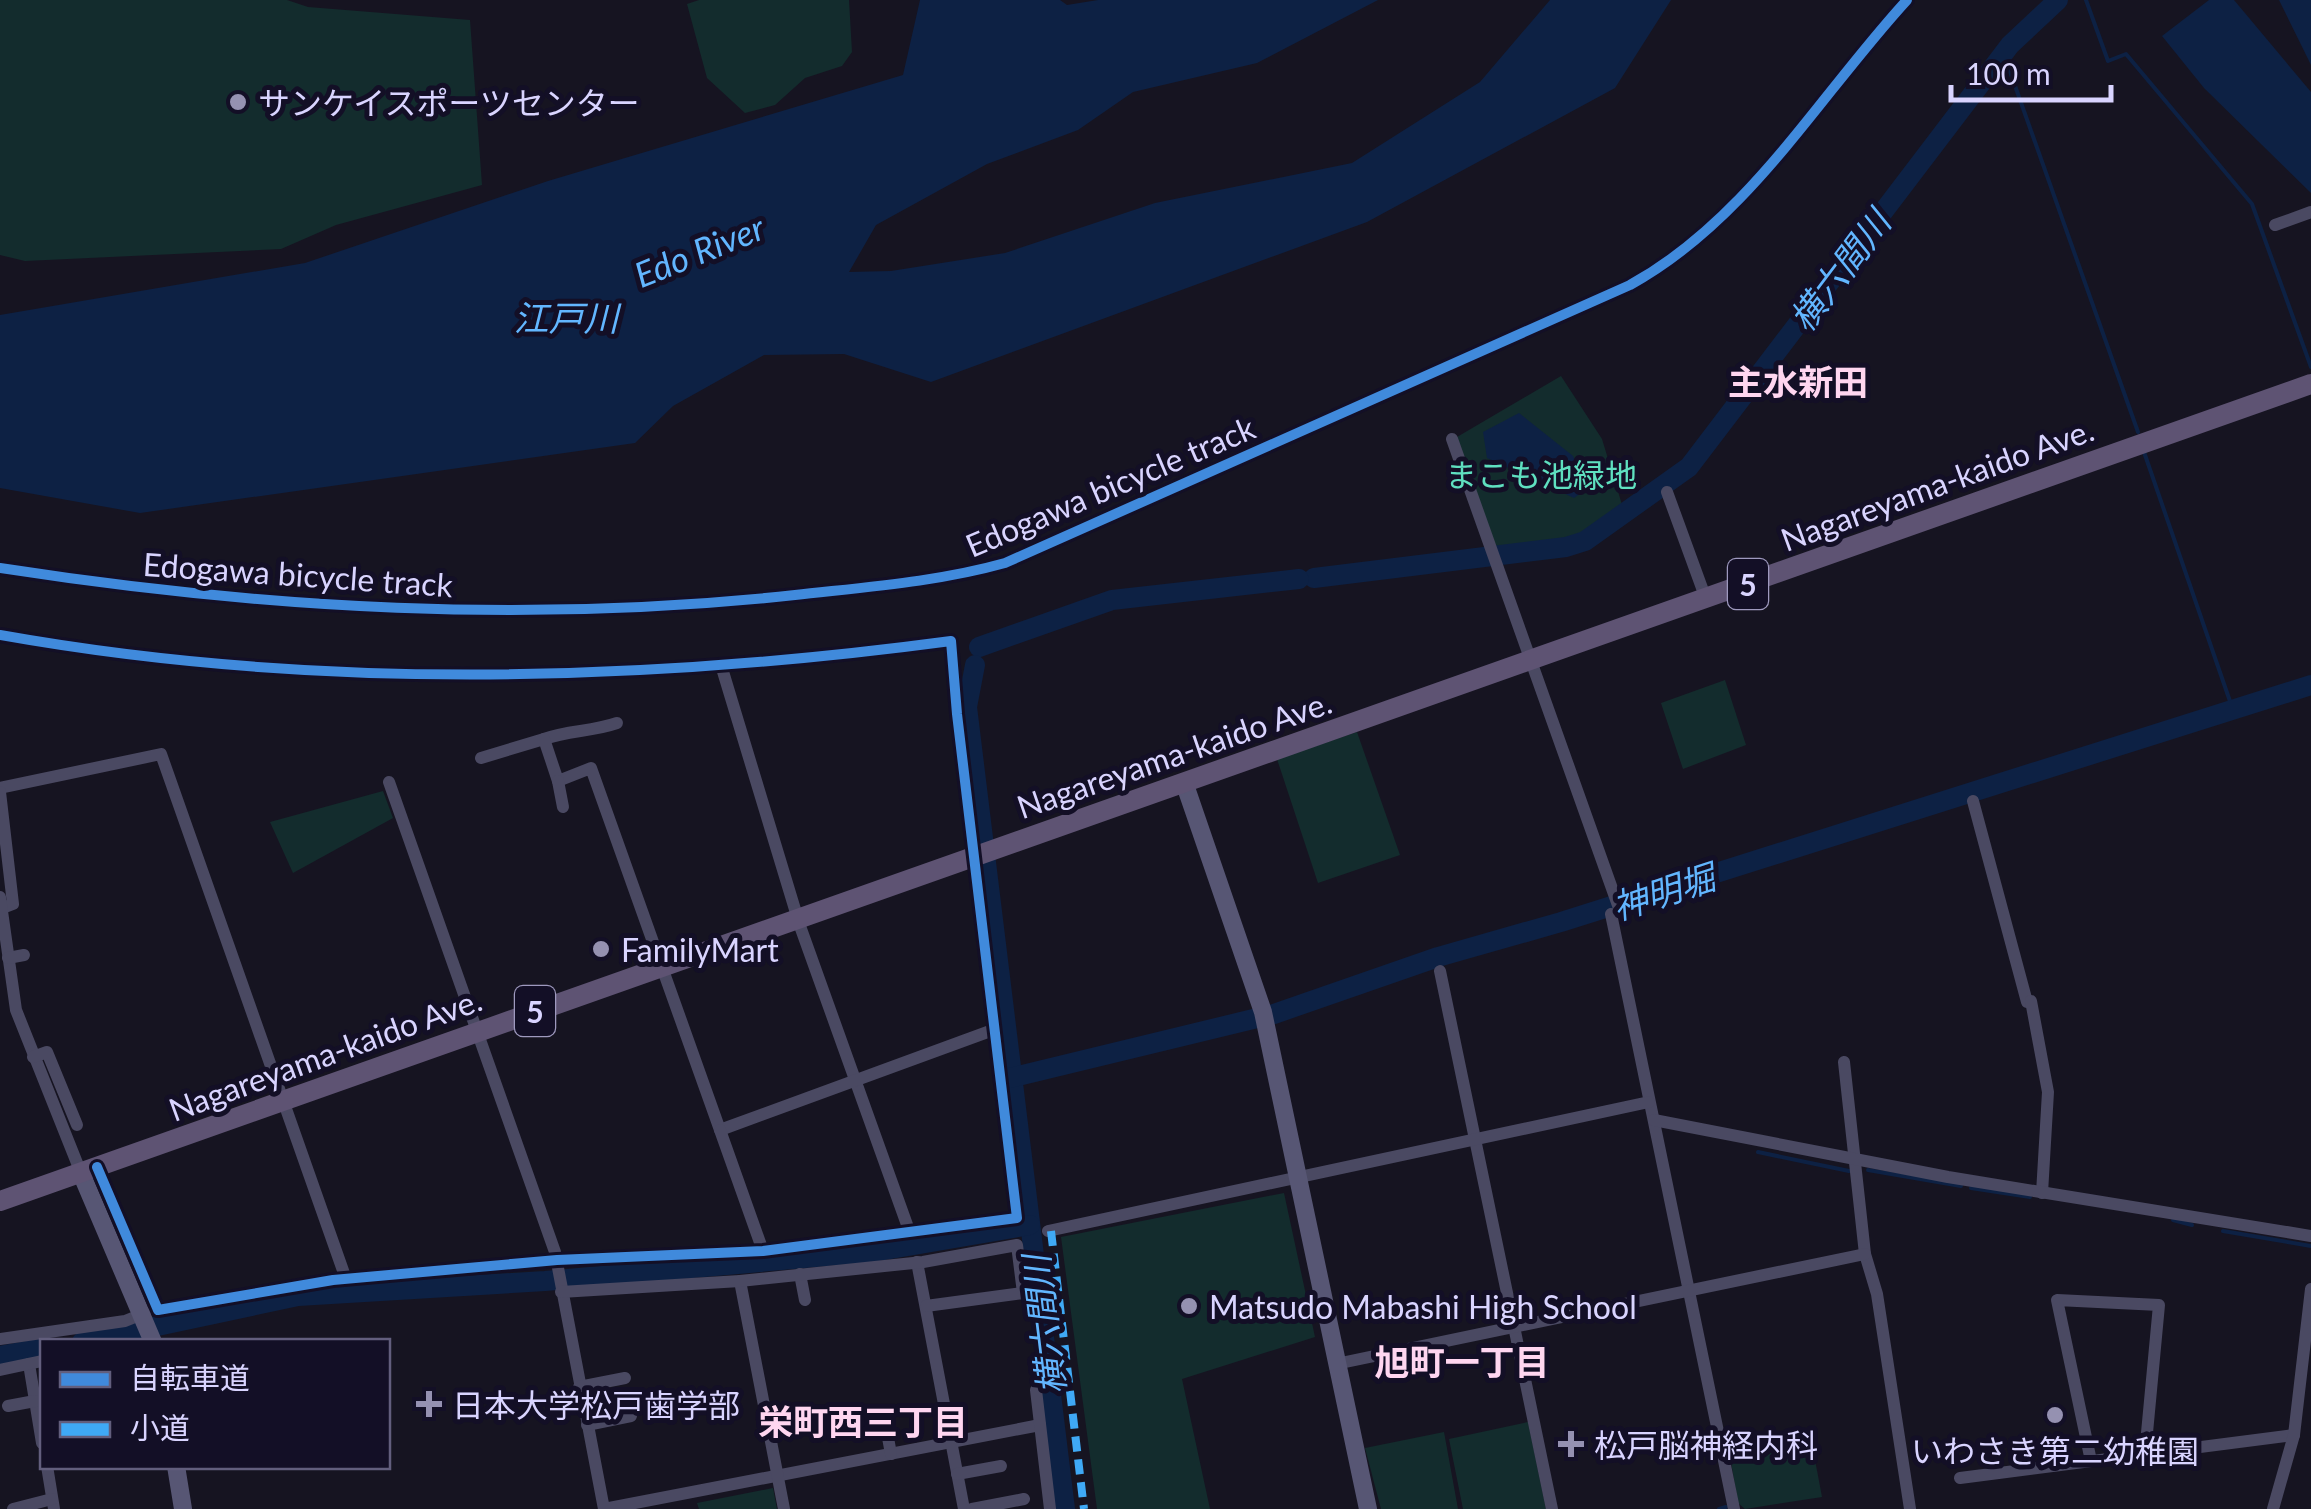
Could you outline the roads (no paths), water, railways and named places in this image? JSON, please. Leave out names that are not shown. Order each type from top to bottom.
[{"type":"main road","name":"Nagareyama-kaido Ave.","points":[[0,1201],[2311,384]]},
{"type":"street","points":[[2275,225],[2310,213]]},
{"type":"street","points":[[1452,439],[1616,896],[1649,1102],[1734,1509]]},
{"type":"street","points":[[1667,492],[1706,598]]},
{"type":"street","points":[[0,636],[171,660],[512,676],[722,665],[951,641],[982,853],[993,1030],[1017,1218],[763,1251],[557,1260],[346,1279],[0,1339]]},
{"type":"street","points":[[722,665],[798,918],[910,1232]]},
{"type":"street","points":[[482,758],[572,729],[589,733],[617,723]]},
{"type":"street","points":[[544,739],[558,781],[558,802]]},
{"type":"street","points":[[77,1124],[16,1010],[4,904],[0,790],[161,754],[346,1279]]},
{"type":"street","points":[[558,781],[592,768],[763,1251]]},
{"type":"street","points":[[389,782],[557,1260],[604,1509],[1040,1425]]},
{"type":"street","points":[[1184,782],[1264,1018],[1368,1509]]},
{"type":"street","points":[[1973,800],[2029,1002],[2048,1092],[2042,1193]]},
{"type":"street","points":[[8,958],[24,955]]},
{"type":"street","points":[[1440,971],[1552,1509]]},
{"type":"street","points":[[720,1130],[993,1030]]},
{"type":"street","points":[[40,1054],[148,1313],[153,1339]]},
{"type":"street","points":[[1844,1062],[1858,1161],[1865,1254],[1877,1294],[1910,1509]]},
{"type":"street","points":[[1048,1231],[1649,1102]]},
{"type":"street","points":[[1654,1120],[1858,1161],[2311,1236]]},
{"type":"street","points":[[561,1292],[740,1281],[916,1262],[1017,1245],[1023,1292],[926,1306]]},
{"type":"street","points":[[1336,1364],[1865,1254]]},
{"type":"street","points":[[916,1262],[964,1509],[1024,1499]]},
{"type":"street","points":[[800,1274],[805,1300]]},
{"type":"street","points":[[740,1281],[784,1509]]},
{"type":"street","points":[[2273,1509],[2294,1435],[2311,1289]]},
{"type":"street","points":[[2091,1461],[2057,1300],[2160,1305],[2145,1454]]},
{"type":"street","points":[[0,1370],[36,1363],[35,1401],[40,1431]]},
{"type":"street","points":[[579,1388],[624,1378]]},
{"type":"street","points":[[1036,1390],[1050,1509]]},
{"type":"street","points":[[8,1406],[35,1401]]},
{"type":"street","points":[[587,1425],[631,1416]]},
{"type":"street","points":[[884,1416],[891,1454]]},
{"type":"street","points":[[1960,1478],[2294,1435]]},
{"type":"street","points":[[958,1474],[1001,1466]]},
{"type":"street","points":[[13,1509],[53,1504],[47,1469]]},
{"type":"street","points":[[177,1469],[184,1509]]},
{"type":"water","name":"江戸川","points":[[920,0],[1060,0],[1067,5],[1098,0],[1378,0],[1257,63],[1133,92],[1078,130],[987,164],[876,225],[849,272],[891,271],[1005,253],[1155,203],[1352,163],[1480,82],[1550,0],[1671,0],[1615,88],[1367,222],[931,382],[844,354],[764,355],[673,406],[635,443],[140,513],[0,488],[0,315],[305,263],[548,181],[903,75]]},
{"type":"water","points":[[2209,0],[2234,0],[2311,92],[2311,193],[2204,88],[2162,36]]},
{"type":"water","points":[[2279,0],[2311,0],[2311,65]]},
{"type":"water","points":[[1519,413],[1573,456],[1587,489],[1574,498],[1487,458],[1483,432]]},
{"type":"waterway","name":"横六間川","points":[[1314,578],[1566,547],[1585,541],[1689,467],[2010,45],[2058,0]]},
{"type":"waterway","points":[[2086,0],[2108,61],[2126,54],[2252,204],[2311,367]]},
{"type":"waterway","points":[[2008,66],[2138,432]]},
{"type":"waterway","points":[[2144,452],[2233,710]]},
{"type":"waterway","name":"横六間川","points":[[979,647],[1112,600],[1299,579]]},
{"type":"waterway","name":"横六間川","points":[[975,665],[967,707],[1065,1509]]},
{"type":"waterway","name":"神明堀","points":[[1010,1078],[1274,1014],[1438,957],[1561,922],[2311,685]]},
{"type":"waterway","points":[[1758,1152],[1849,1171]]},
{"type":"waterway","points":[[1868,1170],[1961,1186]]},
{"type":"waterway","points":[[1971,1188],[2030,1197]]},
{"type":"waterway","points":[[2173,1220],[2192,1225]]},
{"type":"waterway","points":[[96,1339],[298,1296],[545,1281],[873,1252],[1030,1225]]},
{"type":"waterway","points":[[2223,1231],[2311,1246]]},
{"type":"waterway","points":[[0,1356],[40,1348]]},
{"type":"waterway","points":[[1719,1509],[1726,1507]]},
{"type":"place","name":"サンケイスポーツセンター","points":[[238,102]]},
{"type":"place","name":"FamilyMart","points":[[601,949]]},
{"type":"place","name":"Matsudo Mabashi High School","points":[[1189,1306]]},
{"type":"place","name":"日本大学松戸歯学部","points":[[429,1404]]},
{"type":"place","name":"いわさき第二幼稚園","points":[[2055,1415]]},
{"type":"place","name":"松戸脳神経内科","points":[[1571,1444]]},
{"type":"district","name":"主水新田","points":[[1798,381]]},
{"type":"district","name":"旭町一丁目","points":[[1462,1361]]},
{"type":"district","name":"栄町西三丁目","points":[[863,1421]]},
{"type":"water label","name":"Edo River","points":[[699,250]]},
{"type":"park label","name":"まこも池緑地","points":[[1541,474]]}]
